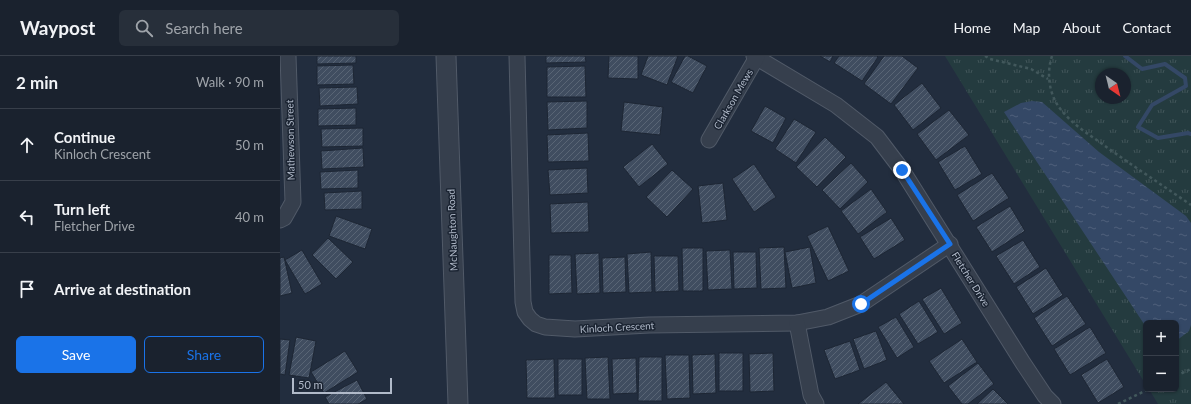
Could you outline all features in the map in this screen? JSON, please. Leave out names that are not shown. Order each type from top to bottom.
[{"type":"street","name":"McNaughton Road","points":[[446,56],[458,404]]},
{"type":"street","name":"Kinloch Crescent","points":[[516,56],[523,302],[525,312],[536,324],[545,327],[575,329],[649,325],[797,323],[828,317],[861,304],[950,244]]},
{"type":"street","name":"Clarkson Mews","points":[[709,140],[756,57]]},
{"type":"street","name":"Fletcher Drive","points":[[756,57],[836,105],[878,137],[902,170],[950,244],[1023,363],[1045,396],[1053,404]]},
{"type":"street","name":"Mathewson Street","points":[[280,220],[287,213],[293,202],[286,59]]},
{"type":"street","points":[[797,323],[812,395],[816,404]]},
{"type":"path","points":[[985,56],[990,59],[1031,69],[1048,79]]},
{"type":"path","points":[[1052,56],[1048,79],[1055,99],[1062,111],[1085,131],[1137,169],[1191,204]]},
{"type":"path","points":[[1179,375],[1191,369]]},
{"type":"path","points":[[1118,404],[1143,392]]},
{"type":"green space","points":[[945,56],[1191,56],[1191,404],[1158,404],[1151,392],[1179,392],[1179,320],[1143,320],[1143,380]]},
{"type":"water","points":[[1032,101],[1042,102],[1099,152],[1186,216],[1191,223],[1191,325],[1189,331],[1179,339],[1179,320],[1143,320],[1143,322],[1004,112],[1021,103]]},
{"type":"building","points":[[317,56],[356,56],[356,63],[317,64]]},
{"type":"building","points":[[546,56],[585,56],[586,62],[546,63]]},
{"type":"building","points":[[609,56],[638,56],[638,79],[608,78]]},
{"type":"building","points":[[648,56],[678,56],[667,85],[641,75]]},
{"type":"building","points":[[685,56],[688,56],[707,66],[693,93],[671,82]]},
{"type":"building","points":[[820,56],[833,56],[830,62]]},
{"type":"building","points":[[839,56],[878,57],[862,81],[834,63]]},
{"type":"building","points":[[884,56],[902,56],[918,68],[891,104],[864,84]]},
{"type":"building","points":[[353,65],[354,84],[317,85],[317,66]]},
{"type":"building","points":[[585,66],[586,97],[547,97],[547,67]]},
{"type":"building","points":[[922,83],[941,108],[913,130],[894,105]]},
{"type":"building","points":[[357,87],[358,104],[320,106],[319,88]]},
{"type":"building","points":[[587,101],[587,128],[548,130],[547,102]]},
{"type":"building","points":[[624,102],[663,107],[660,135],[621,131]]},
{"type":"building","points":[[765,106],[786,118],[773,143],[751,131]]},
{"type":"building","points":[[356,108],[356,125],[318,126],[318,109]]},
{"type":"building","points":[[949,110],[969,135],[936,160],[917,134]]},
{"type":"building","points":[[794,119],[816,132],[796,163],[775,149]]},
{"type":"building","points":[[363,128],[363,146],[322,147],[321,129]]},
{"type":"building","points":[[588,133],[589,161],[548,162],[547,135]]},
{"type":"building","points":[[825,137],[846,157],[817,187],[796,167]]},
{"type":"building","points":[[652,144],[668,164],[639,187],[623,167]]},
{"type":"building","points":[[965,146],[982,174],[955,190],[938,162]]},
{"type":"building","points":[[363,148],[364,167],[322,169],[321,151]]},
{"type":"building","points":[[851,163],[868,182],[840,209],[822,190]]},
{"type":"building","points":[[754,164],[776,197],[754,212],[732,179]]},
{"type":"building","points":[[587,168],[588,193],[550,195],[548,170]]},
{"type":"building","points":[[358,170],[358,188],[321,189],[320,172]]},
{"type":"building","points":[[672,170],[693,189],[667,217],[646,197]]},
{"type":"building","points":[[992,173],[1009,198],[973,221],[957,195]]},
{"type":"building","points":[[723,183],[727,220],[702,223],[698,186]]},
{"type":"building","points":[[871,189],[887,212],[858,234],[841,211]]},
{"type":"building","points":[[362,191],[362,209],[325,210],[324,193]]},
{"type":"building","points":[[588,202],[589,232],[551,233],[550,204]]},
{"type":"building","points":[[1010,206],[1025,231],[992,252],[976,227]]},
{"type":"building","points":[[336,216],[372,229],[365,249],[329,236]]},
{"type":"building","points":[[891,218],[905,240],[874,259],[860,237]]},
{"type":"building","points":[[828,226],[849,271],[828,281],[807,236]]},
{"type":"building","points":[[328,238],[353,262],[336,279],[312,255]]},
{"type":"building","points":[[1023,240],[1040,267],[1014,284],[996,256]]},
{"type":"building","points":[[784,247],[786,288],[761,289],[759,248]]},
{"type":"building","points":[[810,247],[816,283],[792,288],[785,252]]},
{"type":"building","points":[[682,248],[703,248],[703,291],[683,291]]},
{"type":"building","points":[[302,250],[322,284],[305,294],[285,260]]},
{"type":"building","points":[[730,250],[732,289],[708,290],[706,251]]},
{"type":"building","points":[[651,252],[652,292],[629,293],[627,254]]},
{"type":"building","points":[[733,252],[756,252],[757,288],[734,289]]},
{"type":"building","points":[[599,253],[600,293],[577,294],[575,254]]},
{"type":"building","points":[[549,255],[571,255],[572,293],[549,294]]},
{"type":"building","points":[[654,256],[678,256],[679,291],[655,292]]},
{"type":"building","points":[[284,257],[292,293],[280,296],[280,258]]},
{"type":"building","points":[[625,257],[626,292],[603,293],[602,258]]},
{"type":"building","points":[[1046,268],[1063,295],[1033,314],[1016,287]]},
{"type":"building","points":[[941,288],[962,323],[944,334],[922,299]]},
{"type":"building","points":[[1067,296],[1086,324],[1052,346],[1034,318]]},
{"type":"building","points":[[919,301],[938,332],[918,344],[899,314]]},
{"type":"building","points":[[896,317],[914,347],[897,358],[878,327]]},
{"type":"building","points":[[1090,327],[1106,353],[1070,375],[1054,349]]},
{"type":"building","points":[[876,331],[887,360],[864,369],[853,339]]},
{"type":"building","points":[[296,337],[316,341],[309,378],[289,375]]},
{"type":"building","points":[[280,339],[290,340],[285,375],[280,374]]},
{"type":"building","points":[[962,339],[977,362],[944,383],[929,361]]},
{"type":"building","points":[[850,341],[860,370],[835,379],[824,350]]},
{"type":"building","points":[[345,351],[358,372],[324,393],[311,372]]},
{"type":"building","points":[[719,353],[743,353],[743,391],[719,391]]},
{"type":"building","points":[[773,353],[774,391],[750,392],[749,354]]},
{"type":"building","points":[[715,354],[716,393],[693,394],[692,355]]},
{"type":"building","points":[[665,355],[689,355],[690,398],[667,399]]},
{"type":"building","points":[[608,357],[610,399],[587,399],[585,358]]},
{"type":"building","points":[[639,357],[662,357],[662,401],[638,401]]},
{"type":"building","points":[[636,358],[637,393],[613,394],[612,359]]},
{"type":"building","points":[[554,359],[555,398],[527,398],[526,360]]},
{"type":"building","points":[[558,359],[582,359],[582,395],[558,395]]},
{"type":"building","points":[[1107,359],[1124,387],[1098,403],[1081,375]]},
{"type":"building","points":[[978,363],[994,384],[968,404],[962,404],[948,386]]},
{"type":"building","points":[[357,380],[367,399],[358,404],[329,404],[325,397]]},
{"type":"building","points":[[886,382],[904,404],[858,404]]},
{"type":"building","points":[[993,389],[1008,404],[977,404]]},
{"type":"waterway","points":[[1125,56],[1142,69],[1165,64],[1185,78],[1186,86],[1152,105],[1138,127],[1158,138],[1188,133],[1191,134]]},
{"type":"route","points":[[861,304],[950,244],[902,170]]}]
